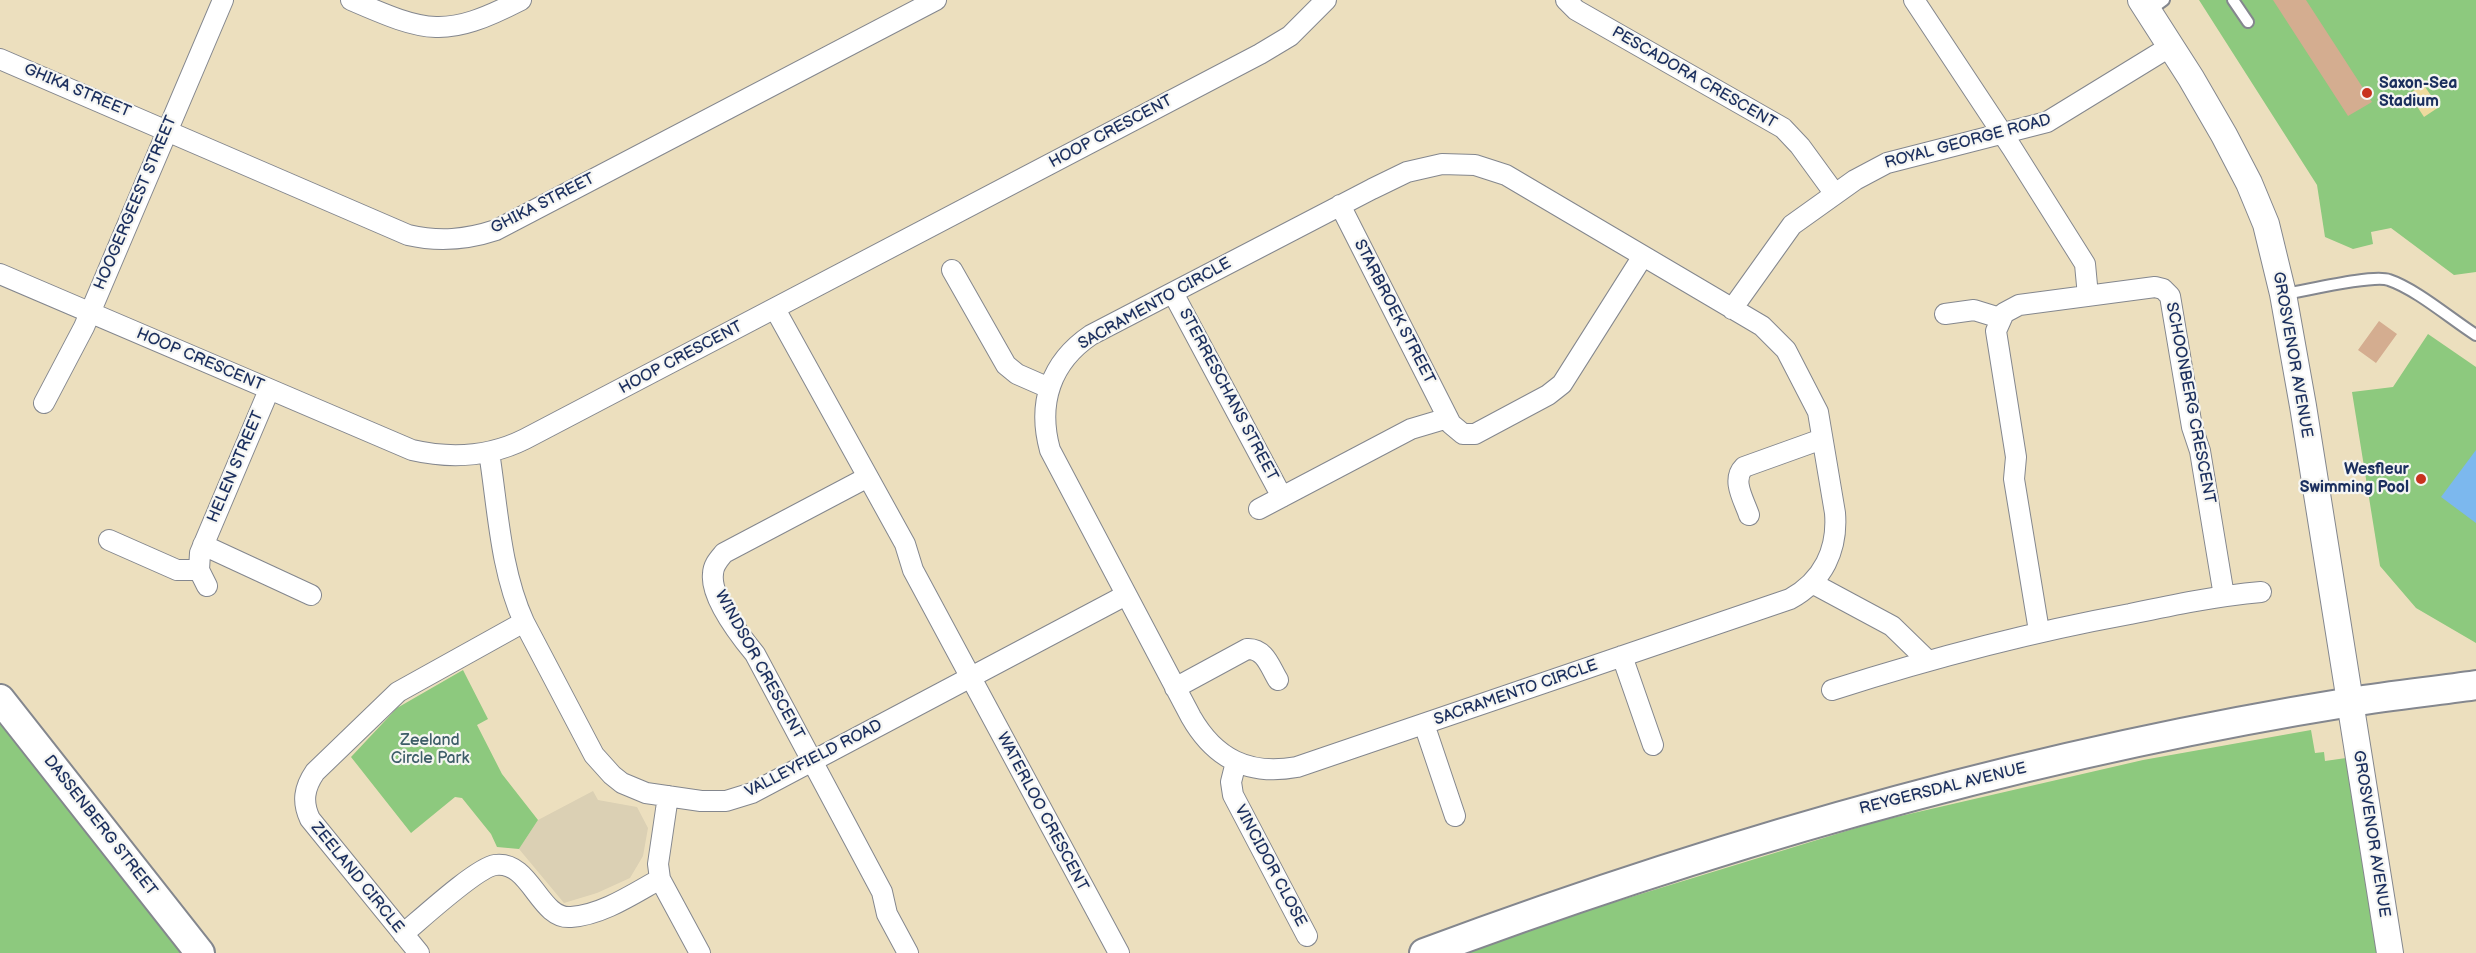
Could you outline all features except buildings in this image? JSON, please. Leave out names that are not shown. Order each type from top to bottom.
[{"type":"main road","name":"REYGERSDAL AVENUE","points":[[1424,953],[1667,868],[1892,801],[2106,749],[2351,702],[2476,685]]},
{"type":"main road","name":"DASSENBERG STREET","points":[[0,699],[200,953]]},
{"type":"street","name":"HOOGERGEEST STREET","points":[[44,404],[89,313],[223,0]]},
{"type":"street","points":[[351,0],[400,21],[442,28],[461,26],[480,20],[521,0]]},
{"type":"street","name":"GHIKA STREET","points":[[0,59],[408,235],[436,240],[464,239],[496,230],[514,221],[936,0]]},
{"type":"street","name":"HOOP CRESCENT","points":[[0,274],[412,450],[452,456],[489,452],[525,439],[1260,54],[1290,36],[1326,0]]},
{"type":"street","name":"PESCADORA CRESCENT","points":[[1566,0],[1576,10],[1783,128],[1800,146],[1835,194]]},
{"type":"street","points":[[1914,0],[2003,134],[2085,264],[2088,296]]},
{"type":"street","name":"GROSVENOR AVENUE","points":[[2151,4],[2171,46],[2224,135],[2249,183],[2266,224],[2283,294],[2390,953]]},
{"type":"street","name":"ROYAL GEORGE ROAD","points":[[1732,309],[1792,225],[1871,170],[1887,163],[2047,123],[2171,46]]},
{"type":"street","name":"SACRAMENTO CIRCLE","points":[[1475,165],[1506,176],[1643,256],[1762,326],[1786,350],[1818,412],[1836,527],[1831,553],[1812,583],[1790,599],[1297,767],[1266,770],[1236,762],[1209,744],[1199,731],[1175,688],[1050,450],[1044,419],[1048,388],[1061,363],[1080,343],[1340,206],[1407,172],[1424,166],[1475,165]]},
{"type":"street","name":"STARBROEK STREET","points":[[1340,206],[1448,418]]},
{"type":"street","points":[[1448,418],[1458,432],[1475,434],[1556,390],[1567,377],[1643,256]]},
{"type":"street","points":[[952,270],[1006,365],[1017,374],[1048,388]]},
{"type":"street","name":"SCHOONBERG CRESCENT","points":[[2000,318],[2008,310],[2019,305],[2155,287],[2163,289],[2170,296],[2192,427],[2200,451],[2224,596]]},
{"type":"street","name":"STERRESCHANS STREET","points":[[1173,293],[1282,497]]},
{"type":"street","points":[[775,309],[905,544],[913,570],[970,678]]},
{"type":"street","points":[[1945,314],[1974,310],[2000,318],[1996,338],[2016,457],[2014,479],[2039,631]]},
{"type":"street","name":"HELEN STREET","points":[[109,540],[177,570],[203,578],[198,561],[203,545],[269,390]]},
{"type":"street","name":"STERRESCHANS STREET","points":[[1259,509],[1411,429],[1448,418]]},
{"type":"street","points":[[1749,515],[1738,482],[1740,471],[1744,467],[1822,439]]},
{"type":"street","name":"VALLEYFIELD ROAD","points":[[489,452],[506,570],[524,622],[594,755],[603,767],[617,779],[634,789],[713,802],[739,798],[1126,595]]},
{"type":"street","name":"WINDSOR CRESCENT","points":[[812,761],[755,654],[737,631],[715,590],[712,574],[714,566],[724,553],[868,477]]},
{"type":"street","name":"HELEN STREET","points":[[203,545],[311,595]]},
{"type":"street","points":[[1812,583],[1892,626],[1927,660]]},
{"type":"street","points":[[1832,690],[1927,660],[2039,631],[2224,596],[2261,592]]},
{"type":"street","name":"ZEELAND CIRCLE","points":[[419,953],[310,819],[305,804],[306,787],[315,772],[398,692],[524,622]]},
{"type":"street","points":[[1175,688],[1247,649],[1259,651],[1278,680]]},
{"type":"street","points":[[1623,656],[1653,745]]},
{"type":"street","name":"WATERLOO CRESCENT","points":[[970,678],[1112,951]]},
{"type":"street","points":[[1424,724],[1455,816]]},
{"type":"street","points":[[812,761],[882,892],[887,914],[908,953]]},
{"type":"street","name":"VINCIDOR CLOSE","points":[[1236,762],[1231,782],[1233,795],[1307,936]]},
{"type":"street","points":[[668,796],[657,864],[660,879],[700,953]]},
{"type":"street","points":[[403,934],[477,874],[494,865],[503,865],[517,871],[553,911],[565,917],[603,909],[660,879]]},
{"type":"lane","points":[[2233,0],[2248,22]]},
{"type":"lane","points":[[2283,294],[2359,281],[2388,279],[2412,292],[2476,335]]},
{"type":"shaded area","points":[[593,791],[598,800],[637,807],[648,828],[643,856],[630,878],[597,893],[564,903],[519,849],[538,820]]},
{"type":"green space","name":"Saxon-Sea Stadium","points":[[2199,0],[2476,0],[2476,272],[2454,275],[2391,228],[2371,232],[2373,244],[2353,249],[2325,237],[2317,185]]},
{"type":"green space","name":"Wesfleur Swimming Pool","points":[[2428,334],[2476,367],[2476,643],[2416,608],[2380,566],[2352,392],[2393,387]]},
{"type":"green space","name":"Zeeland Circle Park","points":[[463,670],[488,719],[477,725],[502,774],[538,820],[519,849],[497,847],[491,834],[462,798],[455,797],[411,833],[351,757],[397,708]]},
{"type":"green space","points":[[0,722],[185,953],[0,953]]},
{"type":"green space","points":[[2311,730],[2315,753],[2324,752],[2325,761],[2346,758],[2377,953],[1467,953],[1569,916],[1879,821],[2143,760]]},
{"type":"sand","points":[[2423,84],[2439,107],[2424,117],[2409,94]]},
{"type":"water","points":[[2476,450],[2476,523],[2441,497]]},
{"type":"place","name":"Saxon-Sea Stadium","points":[[2367,93]]},
{"type":"place","name":"Wesfleur Swimming Pool","points":[[2421,479]]}]
